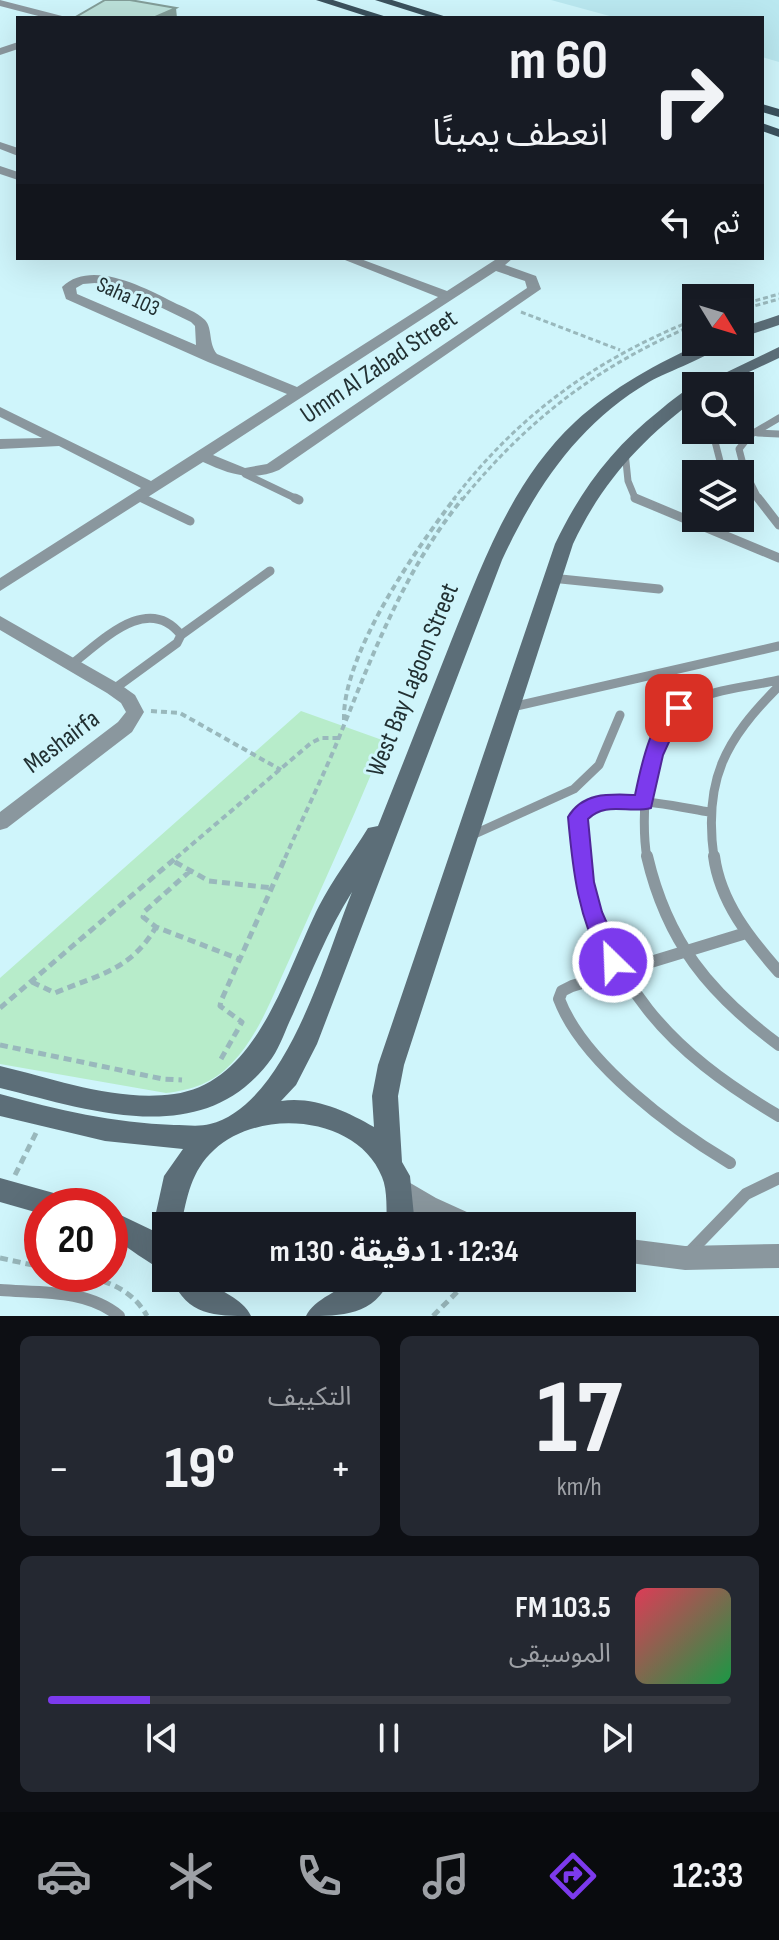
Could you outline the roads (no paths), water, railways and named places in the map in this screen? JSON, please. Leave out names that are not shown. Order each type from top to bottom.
[{"type":"main road","points":[[321,0],[377,16]]},
{"type":"main road","points":[[380,0],[437,16]]},
{"type":"street","points":[[5,1],[53,16]]},
{"type":"street","points":[[360,261],[449,296]]},
{"type":"street","name":"Umm Al Zabad Street","points":[[0,586],[501,262],[531,279],[535,285],[531,293],[273,467],[259,473],[245,474]]},
{"type":"street","name":"Saha 103","points":[[213,359],[203,346],[202,325],[196,319],[108,279],[84,279],[69,287],[71,296],[213,359],[299,393]]},
{"type":"street","points":[[754,328],[779,320]]},
{"type":"street","points":[[736,372],[779,352]]},
{"type":"street","name":"West Bay Lagoon Street","points":[[254,1114],[287,1077],[304,1044],[509,521],[542,466],[575,431],[616,396],[684,356]]},
{"type":"street","points":[[401,1212],[400,1188],[389,1162],[385,1096],[391,1065],[551,578],[577,513],[603,472],[625,448],[682,402]]},
{"type":"street","points":[[0,411],[144,491]]},
{"type":"street","points":[[0,444],[48,441],[64,444]]},
{"type":"street","points":[[201,455],[245,474]]},
{"type":"street","name":"Meshairfa","points":[[0,622],[114,689],[128,699],[135,712],[125,727],[0,823]]},
{"type":"street","points":[[0,1077],[142,1107],[176,1107],[197,1103],[222,1092],[251,1066],[263,1050],[331,906],[371,839],[391,816]]},
{"type":"street","points":[[0,1105],[44,1117],[156,1138],[211,1136]]},
{"type":"street","points":[[168,1212],[170,1197],[185,1163],[211,1136],[254,1114],[292,1109],[328,1115],[360,1131],[389,1162]]},
{"type":"street","points":[[400,1188],[440,1212]]},
{"type":"street","points":[[3,1191],[24,1197]]},
{"type":"street","points":[[128,1232],[152,1246]]},
{"type":"street","points":[[636,1252],[685,1258],[779,1256]]},
{"type":"street","points":[[330,1313],[362,1292]]},
{"type":"street","points":[[199,1297],[236,1316]]},
{"type":"lane","points":[[779,418],[740,444],[741,468],[779,525]]},
{"type":"lane","points":[[757,432],[779,434]]},
{"type":"lane","points":[[625,448],[628,481],[635,498],[779,558]]},
{"type":"lane","points":[[245,474],[299,500]]},
{"type":"lane","points":[[144,491],[190,521]]},
{"type":"lane","points":[[114,689],[177,643],[181,635],[270,571]]},
{"type":"lane","points":[[551,578],[659,589]]},
{"type":"lane","points":[[72,664],[131,621],[144,616],[155,617],[177,628],[181,635]]},
{"type":"lane","points":[[508,707],[779,646]]},
{"type":"lane","points":[[779,683],[693,701],[679,708],[653,755],[644,803],[644,838],[653,883],[681,951],[728,1007],[779,1045]]},
{"type":"lane","points":[[779,683],[754,708],[725,748],[716,771],[709,812],[712,852],[721,882],[746,933],[779,972]]},
{"type":"lane","points":[[465,839],[574,789],[599,765],[620,715]]},
{"type":"lane","points":[[709,812],[605,801],[588,807],[578,817],[579,854],[591,912],[618,971],[652,1020],[722,1083],[779,1116]]},
{"type":"lane","points":[[730,1163],[670,1124],[620,1080],[582,1036],[560,1003],[559,994],[565,988],[746,933]]},
{"type":"lane","points":[[685,1258],[746,1194],[779,1178]]},
{"type":"lane","points":[[0,1290],[85,1299],[105,1305],[119,1316]]}]
